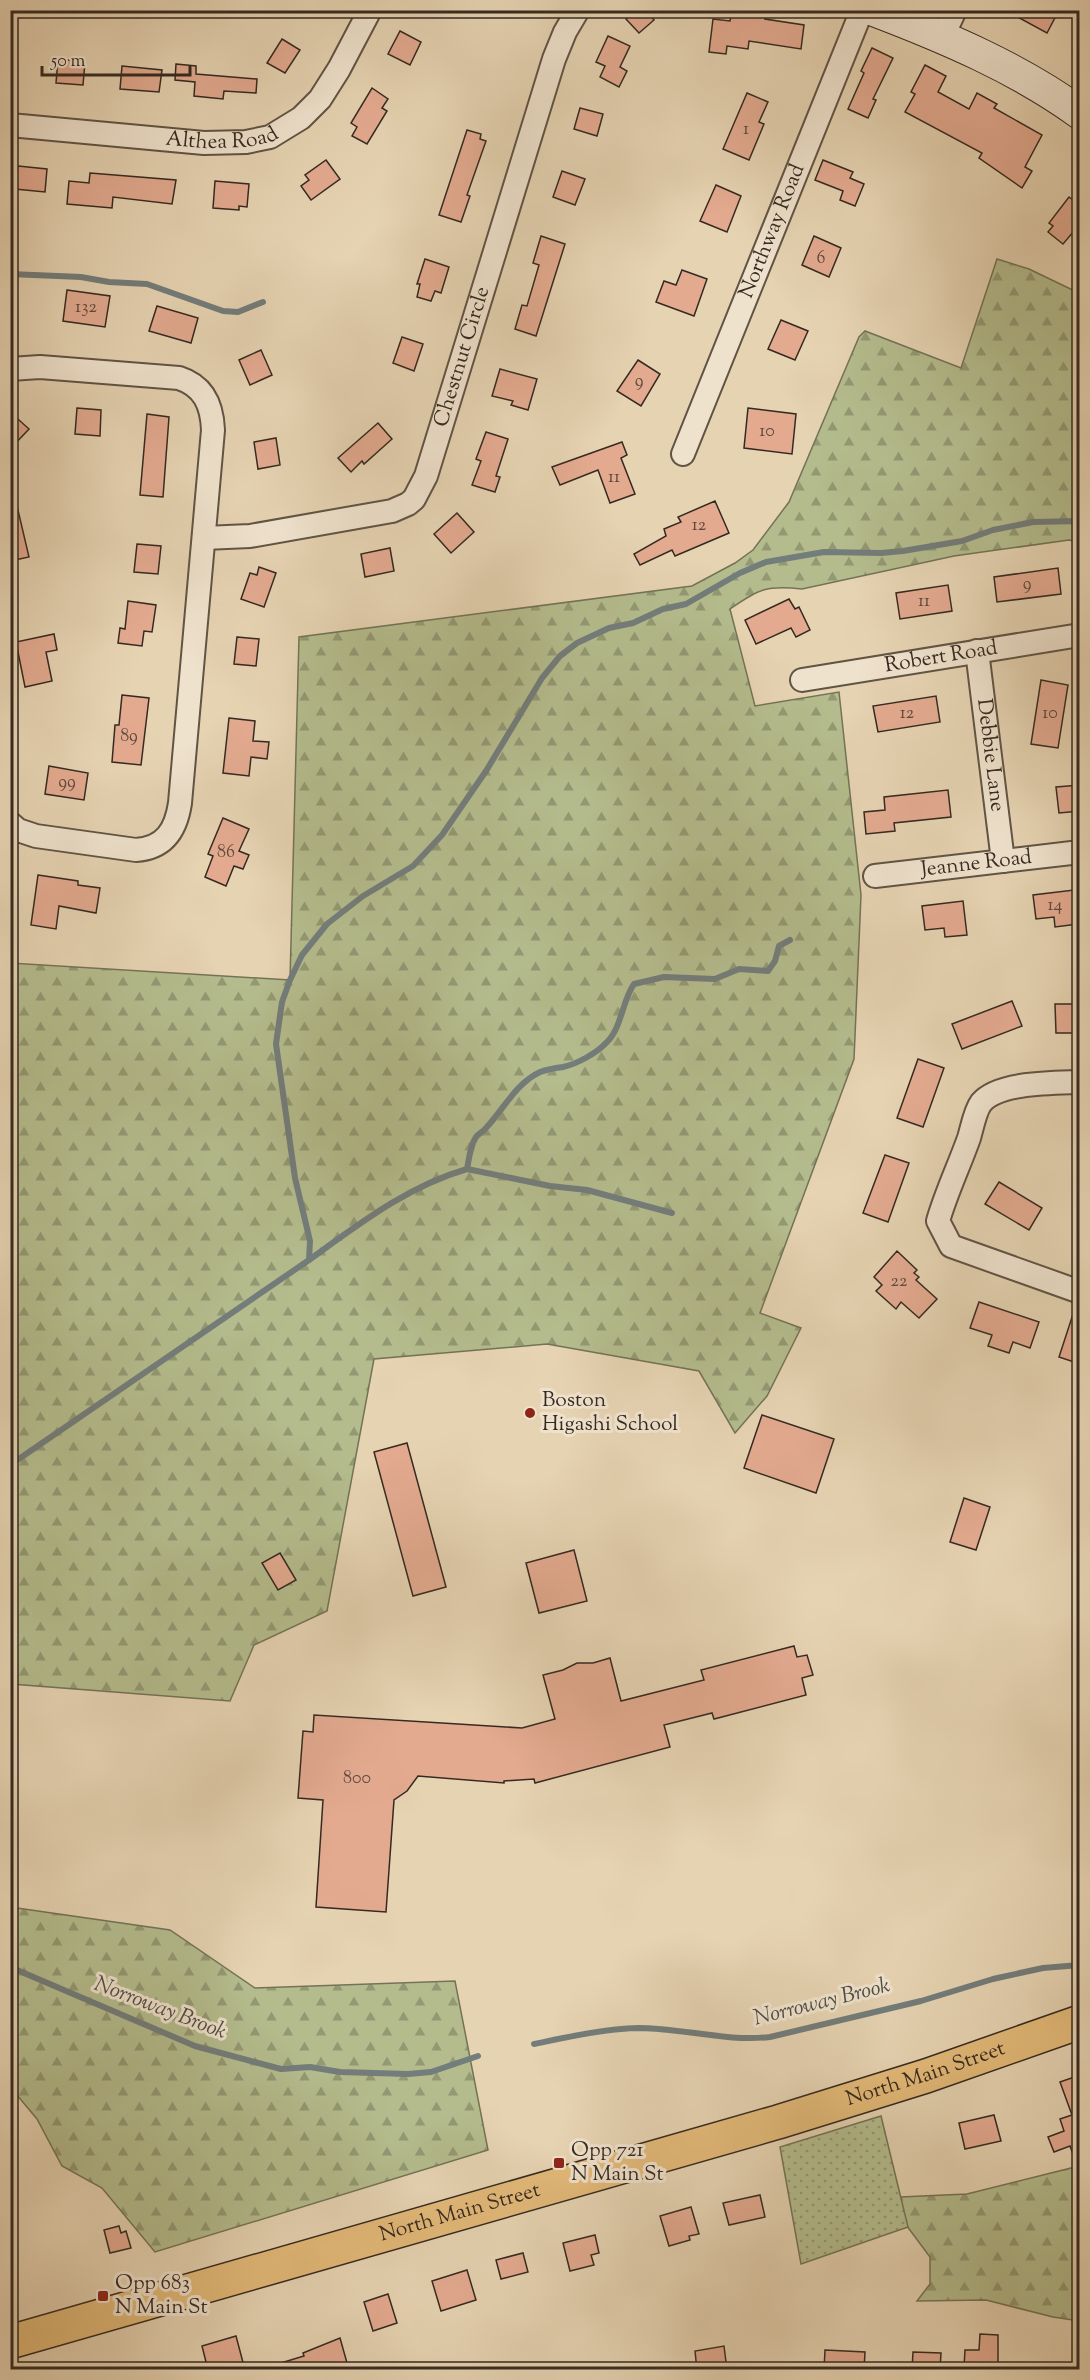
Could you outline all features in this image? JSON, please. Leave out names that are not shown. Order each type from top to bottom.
[{"type":"main road","points":[[874,10],[949,24],[1015,73],[1080,113]]},
{"type":"main road","name":"North Main Street","points":[[10,2342],[789,2119],[926,2076],[1080,2022]]},
{"type":"street","name":"Althea Road","points":[[10,125],[204,143],[246,142],[270,136],[301,118],[320,99],[339,69],[370,10]]},
{"type":"street","name":"Chestnut Circle","points":[[204,538],[250,536],[392,511],[408,504],[419,491],[462,365],[554,59],[565,32],[578,10]]},
{"type":"street","name":"Northway Road","points":[[683,454],[862,10]]},
{"type":"street","points":[[10,369],[40,367],[171,376],[187,380],[204,394],[211,410],[213,430],[180,803],[172,831],[160,844],[136,850],[36,836],[18,830],[10,823]]},
{"type":"street","name":"Robert Road","points":[[802,680],[1080,635]]},
{"type":"street","name":"Debbie Lane","points":[[976,651],[1003,861]]},
{"type":"street","name":"Jeanne Road","points":[[874,876],[1080,852]]},
{"type":"street","points":[[1080,1082],[1048,1083],[1003,1089],[981,1103],[938,1221],[951,1246],[1080,1292]]},
{"type":"green space","points":[[997,259],[1029,269],[1079,293],[1079,542],[1069,540],[954,556],[802,589],[771,588],[748,597],[730,609],[755,706],[839,692],[861,895],[854,1059],[760,1313],[801,1328],[767,1396],[735,1433],[699,1371],[547,1344],[374,1359],[327,1611],[254,1645],[230,1701],[11,1684],[10,963],[290,980],[299,637],[692,586],[735,563],[753,550],[789,502],[859,337],[865,331],[961,368]]},
{"type":"green space","points":[[10,1907],[170,1930],[255,1988],[455,1981],[488,2150],[155,2252],[102,2188],[62,2166],[37,2119],[11,2088]]},
{"type":"green space","points":[[881,2116],[908,2227],[801,2264],[780,2147]]},
{"type":"green space","points":[[1079,2166],[1079,2321],[1053,2317],[986,2300],[917,2301],[930,2284],[930,2257],[898,2214],[901,2197],[967,2194]]},
{"type":"building","points":[[636,10],[646,10],[654,20],[639,33],[626,19]]},
{"type":"building","points":[[732,10],[766,10],[765,19],[804,25],[801,49],[749,41],[748,49],[727,46],[726,54],[709,52],[713,19],[730,21]]},
{"type":"building","points":[[1005,10],[1059,10],[1047,33]]},
{"type":"building","points":[[400,31],[421,42],[410,65],[388,54]]},
{"type":"building","points":[[608,36],[630,46],[620,67],[627,71],[619,87],[600,77],[605,66],[596,62]]},
{"type":"building","points":[[282,39],[300,50],[285,73],[267,63]]},
{"type":"building","points":[[872,48],[893,58],[873,99],[876,100],[868,118],[848,109],[864,73],[861,71]]},
{"type":"building","points":[[58,59],[85,62],[83,85],[56,83]]},
{"type":"building","points":[[176,64],[196,66],[196,74],[257,79],[256,93],[224,91],[223,99],[194,96],[195,82],[175,80]]},
{"type":"building","points":[[925,65],[946,76],[938,92],[969,109],[977,93],[997,104],[994,108],[1042,135],[1025,167],[1032,171],[1022,188],[979,158],[982,153],[905,112],[915,94],[911,92]]},
{"type":"building","points":[[122,66],[162,70],[159,92],[120,89]]},
{"type":"building","points":[[372,88],[388,99],[382,108],[387,111],[367,144],[352,136],[357,127],[351,123]]},
{"type":"building","points":[[747,93],[768,102],[759,122],[764,124],[749,160],[723,149]]},
{"type":"building","points":[[580,108],[603,114],[597,136],[574,129]]},
{"type":"building","points":[[467,130],[481,134],[480,139],[486,141],[467,195],[470,196],[461,222],[439,215]]},
{"type":"building","points":[[326,160],[340,179],[311,200],[301,186],[309,180],[305,175]]},
{"type":"building","points":[[823,160],[853,172],[850,178],[864,184],[855,206],[840,200],[843,191],[815,180]]},
{"type":"building","points":[[18,166],[47,169],[45,192],[15,189]]},
{"type":"building","points":[[562,171],[585,179],[575,205],[553,197]]},
{"type":"building","points":[[90,173],[176,180],[172,204],[113,197],[112,208],[67,204],[69,181],[89,183]]},
{"type":"building","points":[[215,181],[249,184],[247,207],[239,206],[239,210],[213,208]]},
{"type":"building","points":[[716,185],[741,196],[727,232],[700,221]]},
{"type":"building","points":[[1069,197],[1080,205],[1080,224],[1063,244],[1048,232],[1053,226],[1049,223]]},
{"type":"building","points":[[541,236],[565,244],[536,336],[515,329],[522,305],[527,306],[539,265],[533,263]]},
{"type":"building","points":[[814,236],[841,248],[829,277],[802,265]]},
{"type":"building","points":[[425,259],[449,267],[441,293],[435,291],[431,301],[417,297],[420,284],[417,284]]},
{"type":"building","points":[[682,270],[707,279],[694,316],[656,302],[664,281],[676,285]]},
{"type":"building","points":[[67,290],[110,296],[105,327],[63,321]]},
{"type":"building","points":[[157,306],[198,318],[191,343],[149,331]]},
{"type":"building","points":[[781,320],[808,331],[795,360],[768,349]]},
{"type":"building","points":[[402,337],[423,344],[414,371],[393,363]]},
{"type":"building","points":[[261,350],[272,375],[250,385],[239,360]]},
{"type":"building","points":[[638,360],[660,374],[641,406],[617,391]]},
{"type":"building","points":[[500,369],[537,379],[528,410],[511,405],[513,401],[492,396]]},
{"type":"building","points":[[77,408],[101,410],[100,436],[75,434]]},
{"type":"building","points":[[748,408],[796,414],[792,454],[744,448]]},
{"type":"building","points":[[10,412],[29,429],[10,449]]},
{"type":"building","points":[[147,414],[169,417],[163,497],[140,495]]},
{"type":"building","points":[[378,423],[392,439],[364,464],[362,461],[351,472],[338,458]]},
{"type":"building","points":[[486,432],[508,439],[496,476],[500,477],[495,492],[472,485],[481,461],[476,459]]},
{"type":"building","points":[[276,438],[280,465],[258,469],[254,442]]},
{"type":"building","points":[[622,442],[627,455],[621,458],[635,494],[610,503],[598,470],[560,485],[552,467]]},
{"type":"building","points":[[715,501],[729,533],[675,556],[672,550],[640,565],[634,554],[666,536],[664,529],[681,522],[678,517]]},
{"type":"building","points":[[10,506],[17,506],[29,557],[10,561]]},
{"type":"building","points":[[457,513],[474,532],[451,553],[434,534]]},
{"type":"building","points":[[137,544],[161,546],[158,574],[134,572]]},
{"type":"building","points":[[390,548],[394,571],[365,577],[361,554]]},
{"type":"building","points":[[259,567],[276,573],[264,607],[241,599],[250,573],[257,575]]},
{"type":"building","points":[[1058,568],[1061,594],[997,602],[994,577]]},
{"type":"building","points":[[948,585],[952,611],[900,619],[896,593]]},
{"type":"building","points":[[789,599],[795,609],[799,607],[810,630],[796,637],[791,628],[756,644],[745,620]]},
{"type":"building","points":[[128,601],[156,605],[152,632],[144,631],[142,646],[118,643],[120,628],[125,629]]},
{"type":"building","points":[[54,634],[57,650],[46,652],[52,681],[25,687],[16,642]]},
{"type":"building","points":[[237,637],[259,639],[256,666],[234,664]]},
{"type":"building","points":[[1041,680],[1068,685],[1058,748],[1031,744]]},
{"type":"building","points":[[122,695],[149,698],[141,765],[112,762],[115,725],[119,725]]},
{"type":"building","points":[[936,696],[940,722],[878,732],[873,706]]},
{"type":"building","points":[[229,718],[255,721],[253,741],[269,742],[267,759],[251,757],[249,776],[223,773]]},
{"type":"building","points":[[49,766],[88,773],[84,800],[45,794]]},
{"type":"building","points":[[1080,785],[1080,811],[1059,813],[1056,787]]},
{"type":"building","points":[[948,790],[951,817],[894,823],[895,831],[866,834],[864,812],[885,810],[884,797]]},
{"type":"building","points":[[223,818],[249,829],[239,851],[249,855],[243,869],[234,866],[226,886],[205,877],[213,856],[208,854]]},
{"type":"building","points":[[38,875],[78,881],[78,885],[100,888],[96,913],[59,906],[56,929],[31,925]]},
{"type":"building","points":[[1074,890],[1078,924],[1055,927],[1054,917],[1036,919],[1033,895]]},
{"type":"building","points":[[963,901],[967,935],[945,937],[944,928],[925,930],[922,906]]},
{"type":"building","points":[[1012,1001],[1022,1026],[962,1049],[952,1024]]},
{"type":"building","points":[[1055,1004],[1080,1004],[1080,1033],[1056,1033]]},
{"type":"building","points":[[918,1059],[944,1068],[923,1127],[897,1118]]},
{"type":"building","points":[[885,1155],[909,1163],[888,1222],[863,1213]]},
{"type":"building","points":[[999,1182],[1042,1208],[1029,1230],[985,1204]]},
{"type":"building","points":[[897,1251],[917,1270],[914,1273],[919,1277],[916,1280],[937,1299],[919,1318],[901,1302],[896,1309],[876,1291],[882,1285],[874,1277]]},
{"type":"building","points":[[979,1302],[1039,1322],[1030,1348],[1013,1342],[1009,1353],[988,1346],[992,1335],[970,1328]]},
{"type":"building","points":[[1076,1305],[1080,1305],[1080,1364],[1059,1357]]},
{"type":"building","points":[[762,1415],[834,1439],[816,1493],[744,1468]]},
{"type":"building","points":[[407,1443],[446,1587],[413,1596],[374,1452]]},
{"type":"building","points":[[964,1498],[990,1507],[976,1550],[950,1542]]},
{"type":"building","points":[[574,1550],[587,1601],[539,1613],[526,1563]]},
{"type":"building","points":[[280,1553],[296,1580],[278,1590],[262,1563]]},
{"type":"building","points":[[794,1646],[797,1657],[807,1655],[813,1675],[802,1678],[806,1695],[714,1719],[712,1713],[664,1725],[670,1747],[535,1783],[534,1779],[504,1781],[504,1783],[418,1776],[407,1791],[394,1800],[386,1912],[316,1907],[323,1800],[298,1798],[303,1731],[313,1732],[314,1715],[522,1728],[555,1719],[543,1675],[563,1670],[577,1663],[593,1663],[610,1658],[621,1701],[704,1680],[701,1670]]},
{"type":"building","points":[[1080,2075],[1080,2167],[1078,2168],[1070,2146],[1054,2152],[1048,2137],[1064,2131],[1060,2119],[1072,2115],[1060,2082]]},
{"type":"building","points":[[994,2115],[1001,2141],[965,2149],[959,2123]]},
{"type":"building","points":[[760,2195],[765,2217],[729,2225],[723,2203]]},
{"type":"building","points":[[691,2207],[699,2234],[689,2236],[690,2240],[669,2246],[660,2216]]},
{"type":"building","points":[[119,2226],[121,2233],[126,2231],[131,2248],[110,2253],[104,2230]]},
{"type":"building","points":[[595,2235],[599,2253],[591,2255],[594,2265],[570,2271],[563,2243]]},
{"type":"building","points":[[523,2253],[528,2272],[501,2279],[496,2260]]},
{"type":"building","points":[[467,2270],[476,2300],[441,2311],[432,2281]]},
{"type":"building","points":[[388,2294],[397,2323],[373,2331],[364,2302]]},
{"type":"building","points":[[980,2334],[998,2335],[998,2368],[964,2367],[965,2350],[979,2350]]},
{"type":"building","points":[[236,2336],[245,2370],[208,2370],[202,2346]]},
{"type":"building","points":[[340,2338],[349,2370],[275,2370],[274,2365],[304,2356],[303,2353]]},
{"type":"building","points":[[724,2346],[727,2370],[697,2370],[695,2351]]},
{"type":"building","points":[[825,2350],[865,2352],[864,2370],[824,2370]]},
{"type":"building","points":[[913,2352],[941,2353],[940,2370],[912,2370]]},
{"type":"waterway","points":[[10,274],[81,277],[109,282],[147,284],[223,311],[238,312],[263,302]]},
{"type":"waterway","points":[[10,1465],[309,1260],[310,1241],[295,1178],[276,1044],[282,1002],[290,980],[302,955],[327,924],[363,896],[413,866],[442,835],[486,771],[542,678],[560,656],[577,643],[609,628],[633,623],[663,609],[686,604],[740,573],[766,562],[824,552],[903,551],[962,541],[993,530],[1033,522],[1080,521]]},
{"type":"waterway","points":[[309,1260],[365,1220],[404,1196],[424,1185],[467,1169],[471,1148],[476,1137],[524,1083],[540,1072],[580,1061],[607,1042],[616,1029],[634,984],[664,977],[715,979],[739,969],[768,971],[775,961],[779,946],[790,940]]},
{"type":"waterway","points":[[467,1169],[550,1186],[587,1190],[672,1213]]},
{"type":"waterway","name":"Norroway Brook","points":[[534,2044],[573,2036],[638,2028],[737,2038],[770,2037],[921,2001],[993,1979],[1043,1968],[1080,1965]]},
{"type":"waterway","name":"Norroway Brook","points":[[10,1967],[195,2046],[281,2069],[310,2067],[340,2072],[408,2074],[431,2072],[478,2056]]},
{"type":"place","name":"Boston Higashi School","points":[[530,1413]]},
{"type":"place","name":"Opp 721 N Main St","points":[[559,2163]]},
{"type":"place","name":"Opp 683 N Main St","points":[[103,2296]]}]
